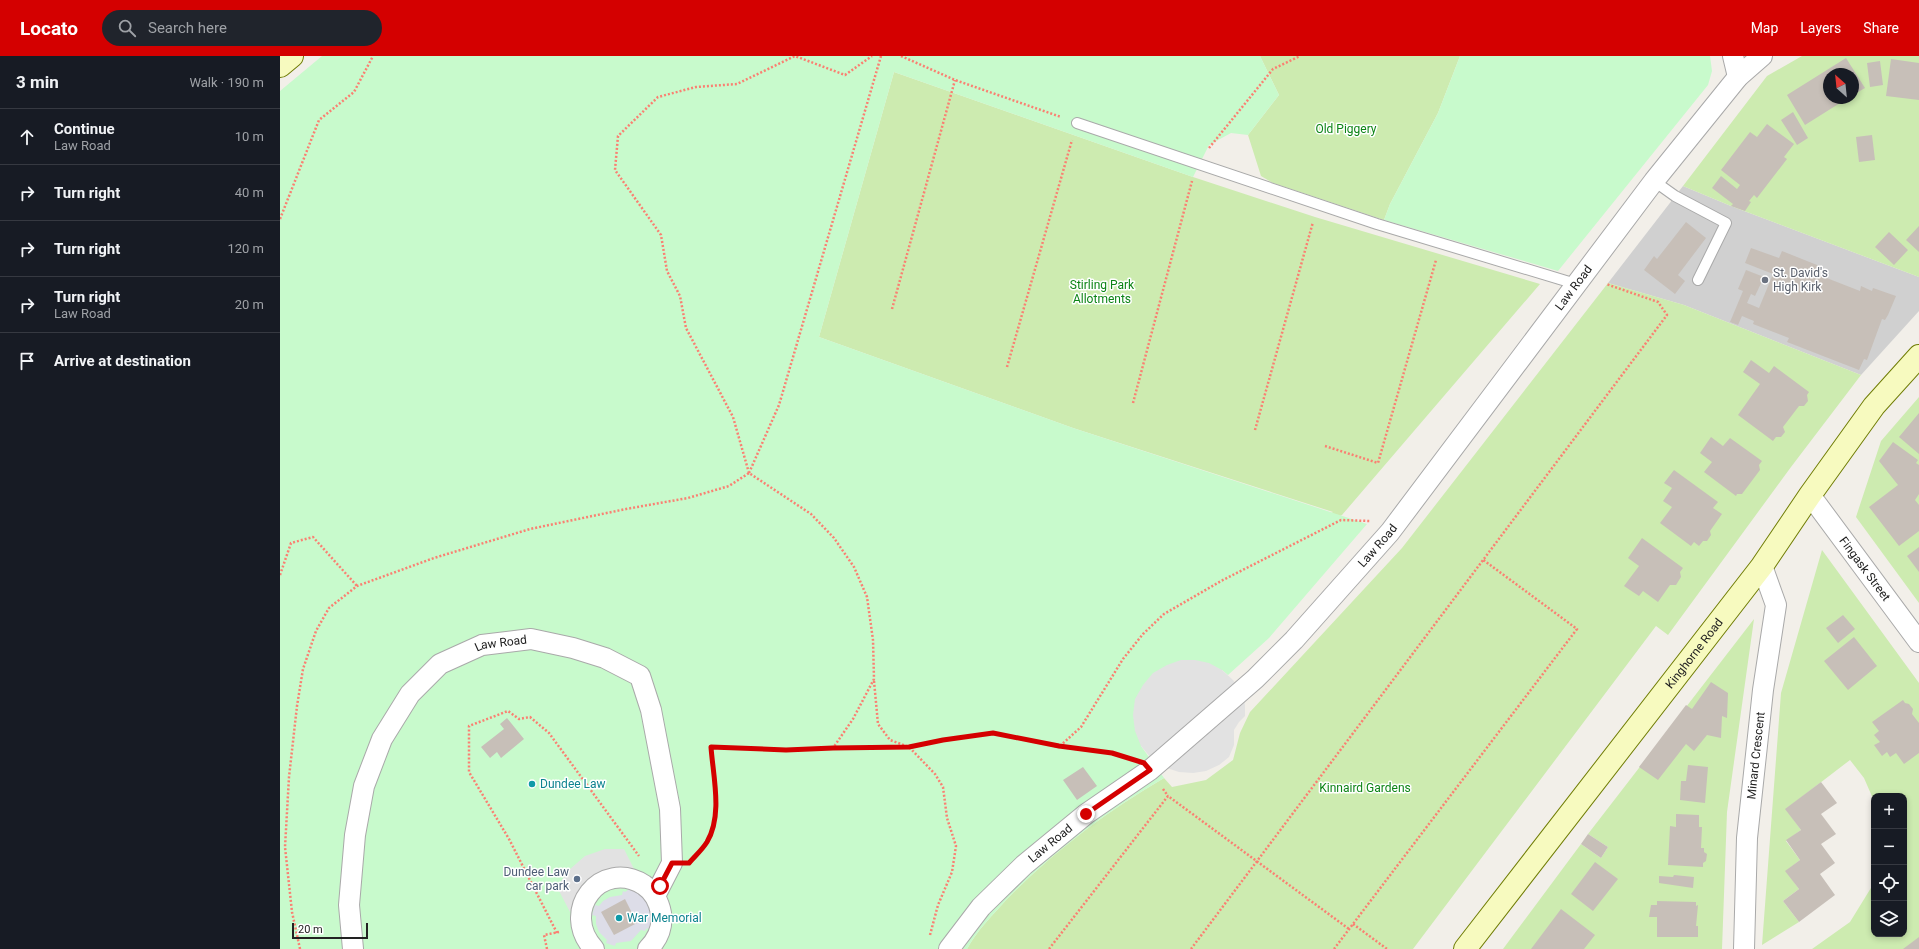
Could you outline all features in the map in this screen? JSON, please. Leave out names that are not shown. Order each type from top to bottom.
[{"type":"street","points":[[280,66],[292,56]]},
{"type":"street","points":[[1733,56],[1738,77]]},
{"type":"street","name":"Law Road","points":[[940,945],[982,907],[1024,865],[1086,814],[1150,770],[1254,679],[1294,640],[1390,532],[1654,181],[1738,77],[1762,56]]},
{"type":"street","name":"Kinghorne Road","points":[[1465,949],[1762,566],[1810,495],[1874,406],[1919,356]]},
{"type":"street","name":"Fingask Street","points":[[1810,495],[1919,642]]},
{"type":"street","name":"Minard Crescent","points":[[1744,949],[1747,838],[1763,690],[1776,605],[1762,566]]},
{"type":"street","name":"Law Road","points":[[353,949],[349,905],[355,835],[364,786],[382,739],[410,694],[440,664],[482,645],[531,639],[573,648],[605,658],[640,676],[651,710],[666,780],[670,810],[672,863],[658,891]]},
{"type":"street","points":[[594,949],[586,941],[581,929],[580,915],[583,901],[591,890],[602,882],[614,878],[626,878],[658,891],[662,919],[660,932],[654,943],[648,949]]},
{"type":"lane","points":[[1077,123],[1318,204],[1441,243],[1581,277]]},
{"type":"lane","points":[[1654,181],[1675,196],[1726,223],[1698,280]]},
{"type":"path","points":[[280,219],[319,120],[354,92],[373,56]]},
{"type":"path","points":[[872,56],[845,75],[795,56],[737,84],[696,87],[658,97],[618,136],[615,170],[661,235],[667,271],[680,296],[686,328],[733,417],[749,473],[779,405],[881,56]]},
{"type":"path","points":[[901,56],[955,80],[1077,123],[1007,367]]},
{"type":"path","points":[[1133,403],[1197,163],[1272,69],[1300,56]]},
{"type":"path","points":[[892,309],[955,80]]},
{"type":"path","points":[[1255,430],[1318,204]]},
{"type":"path","points":[[1325,446],[1378,462],[1441,243]]},
{"type":"path","points":[[1191,949],[1482,559],[1667,315],[1658,302],[1581,277]]},
{"type":"path","points":[[1059,746],[1081,727],[1123,659],[1143,634],[1164,614],[1221,581],[1342,520],[1376,521]]},
{"type":"path","points":[[280,575],[291,543],[313,537],[358,586]]},
{"type":"path","points":[[1334,949],[1577,630],[1482,559]]},
{"type":"path","points":[[874,679],[875,706],[878,724],[890,740],[909,747],[935,774],[943,787],[947,818],[956,846],[952,872],[938,905],[930,934],[940,945]]},
{"type":"path","points":[[557,933],[509,839],[469,772],[469,726],[508,712],[519,719],[530,717],[549,733],[658,891]]},
{"type":"path","points":[[672,863],[689,863],[707,841],[713,829],[715,811],[711,747],[786,750],[909,747],[943,740],[993,733],[1059,746],[1112,753],[1144,763],[1150,770]]},
{"type":"path","points":[[1049,949],[1168,796],[1350,929]]},
{"type":"path","points":[[1353,924],[1387,949]]},
{"type":"path","points":[[547,949],[544,935],[565,932]]},
{"type":"shaded area","name":"St. David's High Kirk","points":[[1683,186],[1731,206],[1919,277],[1919,311],[1861,375],[1684,305],[1608,283]]},
{"type":"shaded area","points":[[1181,660],[1195,660],[1209,663],[1222,670],[1233,680],[1241,691],[1245,705],[1245,716],[1234,730],[1234,745],[1229,757],[1219,765],[1206,771],[1193,773],[1179,772],[1164,767],[1151,758],[1141,746],[1135,731],[1133,715],[1135,699],[1143,685],[1153,673],[1167,665]]},
{"type":"shaded area","name":"Dundee Law car park","points":[[605,849],[624,849],[636,873],[598,874],[584,883],[575,897],[570,912],[557,887],[569,870],[585,856]]},
{"type":"shaded area","points":[[634,886],[645,892],[656,926],[646,929],[645,931],[641,930],[631,941],[616,943],[615,946],[606,943],[607,940],[599,932],[596,924],[596,916],[592,915],[595,905],[599,906],[603,901],[610,897],[622,895],[623,891],[625,892]]},
{"type":"green space","name":"Dundee Law","points":[[322,56],[1260,56],[1279,95],[1248,135],[1231,133],[1209,145],[1193,177],[894,72],[819,337],[1073,428],[1367,524],[1269,638],[1228,675],[1222,670],[1141,746],[1164,778],[1101,818],[1043,865],[1007,899],[976,935],[967,949],[280,949],[280,91]]},
{"type":"green space","name":"Old Piggery","points":[[1260,56],[1460,56],[1438,113],[1390,204],[1384,220],[1273,183],[1261,176],[1248,135],[1279,95]]},
{"type":"green space","points":[[1460,56],[1710,56],[1712,71],[1708,85],[1558,271],[1384,220],[1390,204],[1438,113]]},
{"type":"green space","points":[[1802,56],[1919,56],[1919,277],[1731,206],[1683,186],[1767,76]]},
{"type":"green space","name":"Stirling Park Allotments","points":[[894,72],[1193,177],[1315,217],[1540,284],[1342,515],[1217,577],[1333,512],[1073,428],[819,337]]},
{"type":"green space","name":"Kinnaird Gardens","points":[[1608,283],[1684,305],[1861,375],[1791,467],[1668,635],[1656,626],[1413,949],[967,949],[976,935],[1007,899],[1043,865],[1101,818],[1164,778],[1172,787],[1206,780],[1233,760],[1240,733],[1250,712],[1402,548]]},
{"type":"green space","points":[[1919,397],[1919,603],[1856,517],[1881,441]]},
{"type":"green space","points":[[1822,550],[1919,683],[1919,949],[1812,949],[1850,922],[1871,888],[1871,937],[1907,937],[1907,793],[1871,794],[1864,778],[1850,760],[1786,809],[1801,830],[1786,841],[1800,860],[1786,871],[1799,889],[1783,901],[1799,922],[1762,945],[1781,693]]},
{"type":"green space","points":[[1754,619],[1727,812],[1722,949],[1503,949],[1581,844],[1601,858],[1608,847],[1588,834]]},
{"type":"building","points":[[1846,58],[1852,68],[1830,68]]},
{"type":"building","points":[[1891,59],[1919,63],[1919,100],[1886,96]]},
{"type":"building","points":[[1880,61],[1883,85],[1870,87],[1867,63]]},
{"type":"building","points":[[1823,72],[1823,104],[1838,104],[1805,125],[1787,95]]},
{"type":"building","points":[[1859,79],[1865,88],[1859,92]]},
{"type":"building","points":[[1793,112],[1808,138],[1797,145],[1781,120]]},
{"type":"building","points":[[1767,124],[1794,144],[1784,157],[1787,159],[1757,198],[1754,195],[1749,201],[1751,202],[1745,211],[1731,206],[1733,204],[1712,188],[1721,176],[1737,189],[1740,185],[1721,170],[1750,132],[1757,137]]},
{"type":"building","points":[[1872,135],[1875,160],[1859,162],[1856,137]]},
{"type":"building","points":[[1686,222],[1706,238],[1678,275],[1685,281],[1675,294],[1644,270],[1654,256],[1657,259]]},
{"type":"building","points":[[1919,226],[1919,252],[1906,240]]},
{"type":"building","points":[[1889,232],[1908,250],[1894,265],[1875,247]]},
{"type":"building","points":[[1751,248],[1779,258],[1782,251],[1822,267],[1819,275],[1860,291],[1861,286],[1872,291],[1873,288],[1896,296],[1885,320],[1882,319],[1867,360],[1864,359],[1859,370],[1787,342],[1789,338],[1753,324],[1754,321],[1742,316],[1738,325],[1730,322],[1743,291],[1738,289],[1746,270],[1764,277],[1755,296],[1751,294],[1747,303],[1759,308],[1773,274],[1745,263]]},
{"type":"building","points":[[1751,360],[1769,373],[1774,366],[1809,392],[1807,395],[1808,401],[1804,406],[1799,406],[1783,427],[1785,432],[1781,437],[1776,437],[1773,441],[1738,415],[1760,384],[1743,372]]},
{"type":"building","points":[[1919,413],[1919,454],[1899,437]]},
{"type":"building","points":[[1711,437],[1723,446],[1730,438],[1762,461],[1759,465],[1760,470],[1742,494],[1737,494],[1736,496],[1704,472],[1712,462],[1700,453]]},
{"type":"building","points":[[1893,442],[1918,460],[1916,463],[1919,465],[1919,494],[1915,500],[1919,505],[1919,531],[1899,546],[1869,507],[1898,485],[1879,461]]},
{"type":"building","points":[[1674,470],[1718,502],[1713,508],[1722,514],[1710,531],[1711,535],[1707,541],[1703,541],[1699,546],[1694,542],[1691,546],[1660,523],[1672,507],[1663,501],[1672,488],[1664,483]]},
{"type":"building","points":[[1642,538],[1683,568],[1680,572],[1681,577],[1676,585],[1670,585],[1658,602],[1643,591],[1639,596],[1624,586],[1639,566],[1628,558]]},
{"type":"building","points":[[1919,547],[1919,572],[1907,556]]},
{"type":"building","points":[[1843,615],[1855,629],[1838,643],[1826,628]]},
{"type":"building","points":[[1854,637],[1877,666],[1848,690],[1824,661]]},
{"type":"building","points":[[1711,682],[1728,693],[1727,718],[1722,716],[1721,738],[1707,735],[1694,751],[1686,744],[1658,780],[1639,767],[1686,705],[1692,709]]},
{"type":"building","points":[[1903,700],[1913,709],[1912,714],[1919,723],[1919,753],[1904,764],[1896,753],[1890,757],[1887,752],[1882,756],[1874,745],[1880,742],[1874,735],[1879,731],[1872,722]]},
{"type":"building","points":[[507,718],[524,739],[501,758],[497,752],[490,758],[481,747],[504,729],[500,724]]},
{"type":"building","points":[[1688,765],[1708,767],[1705,803],[1680,800],[1681,781],[1686,781]]},
{"type":"building","points":[[1083,767],[1097,786],[1077,800],[1063,780]]},
{"type":"building","points":[[1821,782],[1837,803],[1821,814],[1836,834],[1821,844],[1835,863],[1820,874],[1835,895],[1799,922],[1783,901],[1799,889],[1785,871],[1800,860],[1786,840],[1801,830],[1785,809]]},
{"type":"building","points":[[1676,814],[1699,815],[1699,827],[1702,827],[1701,848],[1704,848],[1704,852],[1707,854],[1703,867],[1668,865],[1670,826],[1676,827]]},
{"type":"building","points":[[1588,834],[1608,847],[1601,858],[1581,844]]},
{"type":"building","points":[[1595,862],[1618,879],[1593,911],[1571,894]]},
{"type":"building","points":[[1674,875],[1694,877],[1693,888],[1659,883],[1659,876],[1673,877]]},
{"type":"building","name":"War Memorial","points":[[625,899],[637,923],[614,935],[601,912]]},
{"type":"building","points":[[1657,901],[1696,902],[1696,906],[1698,905],[1696,926],[1698,926],[1698,937],[1657,937],[1657,917],[1649,917],[1651,905],[1657,905]]},
{"type":"building","points":[[1561,909],[1595,935],[1584,949],[1531,949]]},
{"type":"building","points":[[1919,937],[1919,949],[1903,949]]},
{"type":"place","name":"St. David's High Kirk","points":[[1765,280]]},
{"type":"place","name":"Dundee Law","points":[[532,784]]},
{"type":"place","name":"Dundee Law car park","points":[[577,879]]},
{"type":"place","name":"War Memorial","points":[[619,918]]},
{"type":"route","points":[[660,886],[672,863],[689,863],[707,841],[713,829],[715,794],[711,747],[786,750],[909,747],[943,740],[993,733],[1059,746],[1112,753],[1144,763],[1150,770],[1086,814]]}]
